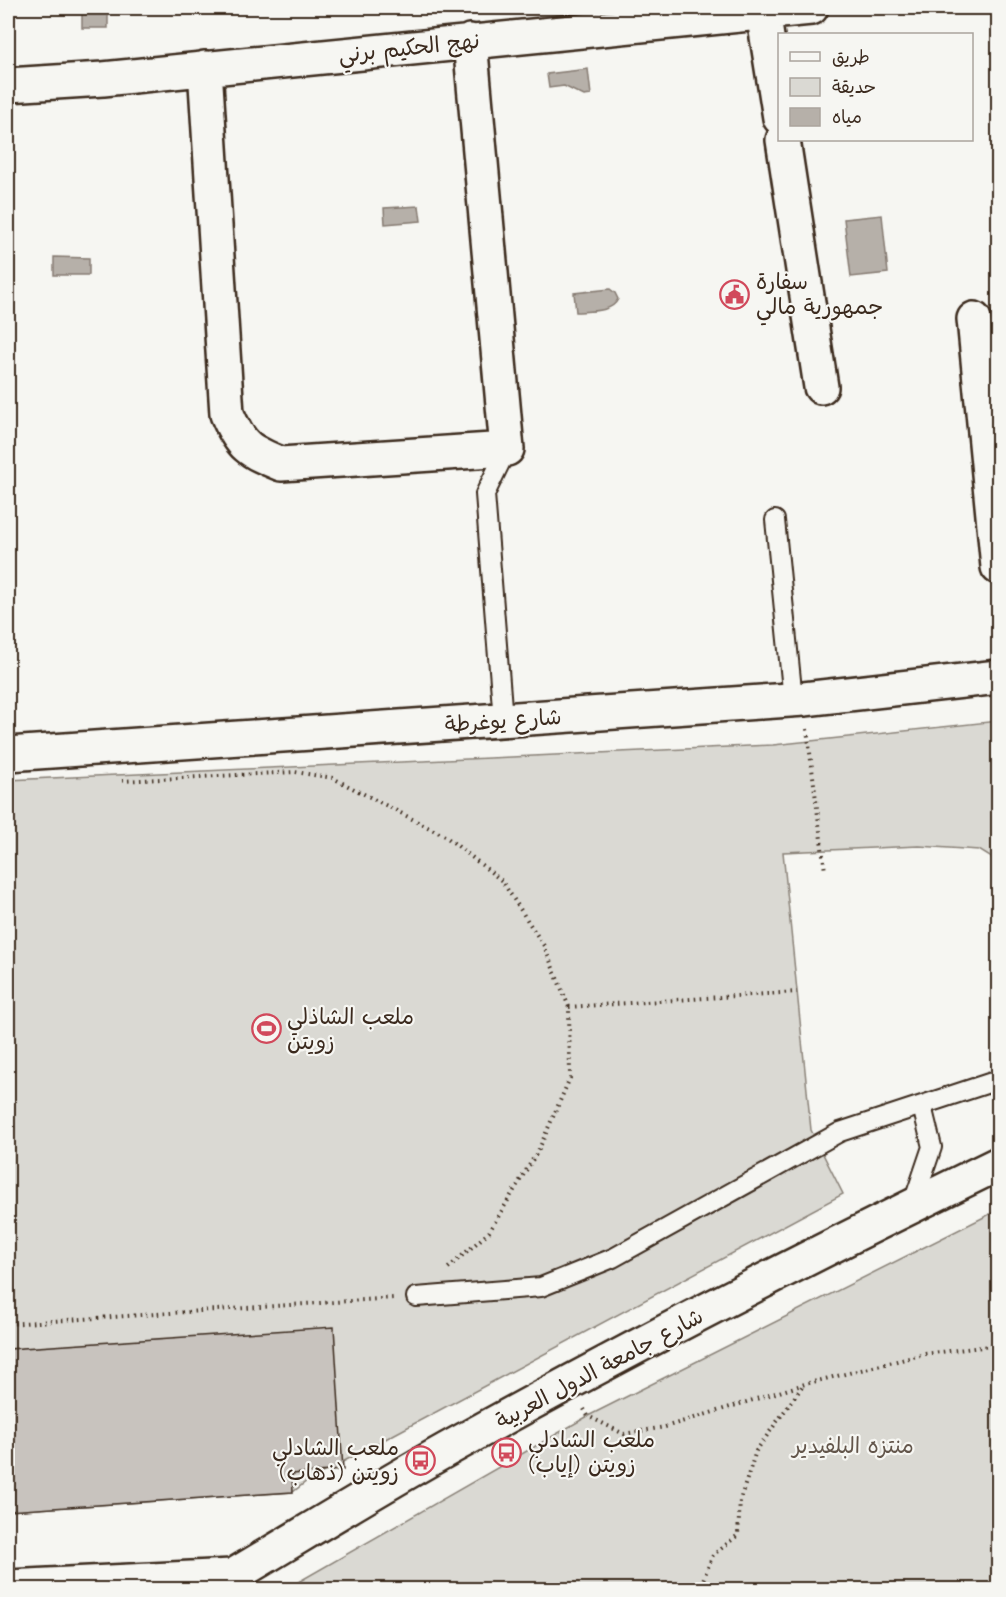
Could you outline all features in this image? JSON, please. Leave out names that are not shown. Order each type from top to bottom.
[{"type":"street","name":"نهج الحكيم برني","points":[[8,85],[103,79],[811,8]]},
{"type":"street","points":[[763,12],[778,106]]},
{"type":"street","points":[[206,68],[227,414],[238,439],[256,454],[282,464],[507,449],[470,41]]},
{"type":"street","points":[[783,141],[821,387]]},
{"type":"street","points":[[974,319],[999,567]]},
{"type":"street","name":"شارع يوغرطة","points":[[8,754],[793,700],[999,677]]},
{"type":"street","name":"شارع جامعة الدول العربية","points":[[220,1583],[452,1446],[570,1382],[736,1294],[999,1164]]},
{"type":"street","points":[[8,1587],[220,1583]]},
{"type":"lane","points":[[503,720],[485,494],[507,449]]},
{"type":"lane","points":[[775,520],[793,700]]},
{"type":"lane","points":[[416,1297],[541,1287],[613,1258],[840,1132],[999,1080]]},
{"type":"lane","points":[[912,1206],[932,1147],[922,1106]]},
{"type":"path","points":[[810,768],[825,870]]},
{"type":"path","points":[[8,1324],[416,1297],[489,1232],[539,1149],[570,1078],[568,1006],[544,946],[502,881],[445,836],[333,778],[295,772],[111,781]]},
{"type":"path","points":[[568,1006],[797,992]]},
{"type":"path","points":[[570,1382],[588,1416],[624,1434],[665,1427],[805,1384],[925,1354],[999,1345]]},
{"type":"path","points":[[699,1590],[713,1555],[738,1535],[740,1500],[756,1451],[805,1384]]},
{"type":"green space","points":[[998,721],[998,862],[979,850],[919,846],[783,852],[811,1130],[843,1194],[307,1481],[293,1492],[8,1511],[8,780],[773,745]]},
{"type":"green space","name":"منتزه البلفيدير","points":[[998,1210],[998,1589],[286,1589],[588,1416]]},
{"type":"water","points":[[82,8],[108,8],[108,28],[82,28]]},
{"type":"water","points":[[588,69],[591,95],[584,96],[564,86],[549,88],[547,74]]},
{"type":"water","points":[[419,206],[421,221],[385,224],[384,208]]},
{"type":"water","points":[[882,215],[888,273],[851,277],[844,219]]},
{"type":"water","points":[[54,257],[89,258],[89,275],[54,275]]},
{"type":"water","points":[[610,289],[618,299],[611,307],[576,312],[574,293]]},
{"type":"building","points":[[334,1327],[343,1470],[292,1474],[293,1492],[8,1511],[8,1349]]},
{"type":"place","name":"سفارة جمهورية مالي","points":[[735,294]]},
{"type":"place","name":"ملعب الشاذلي زويتن","points":[[266,1029]]},
{"type":"place","name":"ملعب الشادلي زويتن (إياب)","points":[[507,1452]]},
{"type":"place","name":"ملعب الشادلي زويتن (ذهاب)","points":[[420,1460]]}]
